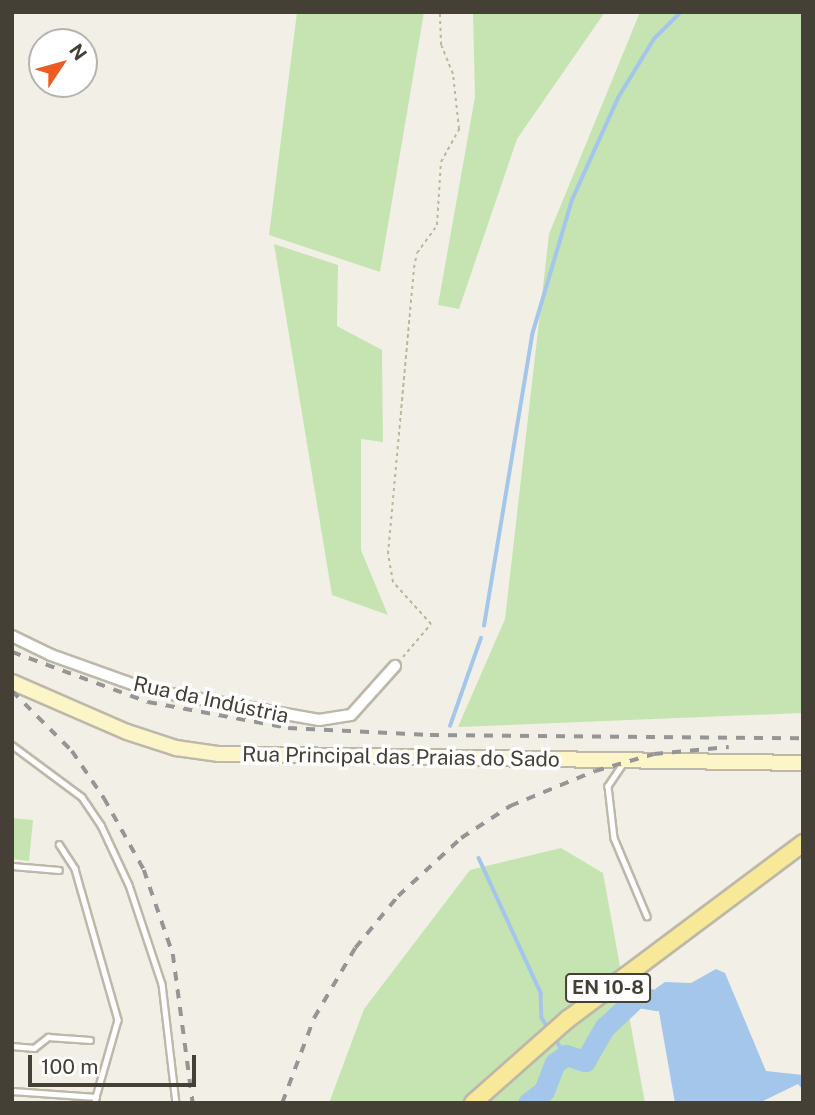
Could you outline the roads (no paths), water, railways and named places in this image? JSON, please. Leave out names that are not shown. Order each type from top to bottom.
[{"type":"main road","name":"EN 10-8","points":[[473,1103],[568,1019],[803,843]]},
{"type":"street","name":"Rua da Indústria","points":[[12,636],[69,663],[149,690],[236,709],[319,720],[351,715],[396,666]]},
{"type":"street","name":"Rua Principal das Praias do Sado","points":[[12,682],[127,732],[204,753],[803,763]]},
{"type":"lane","points":[[12,745],[82,797],[101,825],[129,885],[162,984],[176,1103]]},
{"type":"lane","points":[[626,761],[609,783],[613,832],[647,916]]},
{"type":"lane","points":[[12,1091],[95,1100],[118,1020],[75,869],[60,844]]},
{"type":"lane","points":[[12,866],[59,870]]},
{"type":"lane","points":[[12,1046],[34,1048],[48,1037],[90,1040]]},
{"type":"water","points":[[716,969],[725,973],[766,1071],[803,1075],[803,1090],[798,1084],[759,1103],[675,1103],[655,989],[665,982],[691,983]]},
{"type":"waterway","points":[[484,626],[532,335],[572,200],[618,98],[654,39],[681,12]]},
{"type":"waterway","points":[[450,726],[481,638]]},
{"type":"waterway","points":[[479,858],[541,993],[542,1018],[549,1029]]},
{"type":"waterway","points":[[528,1103],[544,1091],[555,1063],[566,1055],[585,1061],[605,1027],[637,997],[657,1000]]},
{"type":"waterway","points":[[555,1039],[566,1055]]},
{"type":"railway","points":[[12,652],[148,702],[288,728],[430,735],[803,738]]},
{"type":"railway","points":[[12,691],[72,751],[104,798],[144,870],[173,954],[193,1103]]},
{"type":"railway","points":[[282,1103],[314,1018],[355,948],[398,896],[461,838],[510,806],[595,771],[654,754],[729,747]]}]
